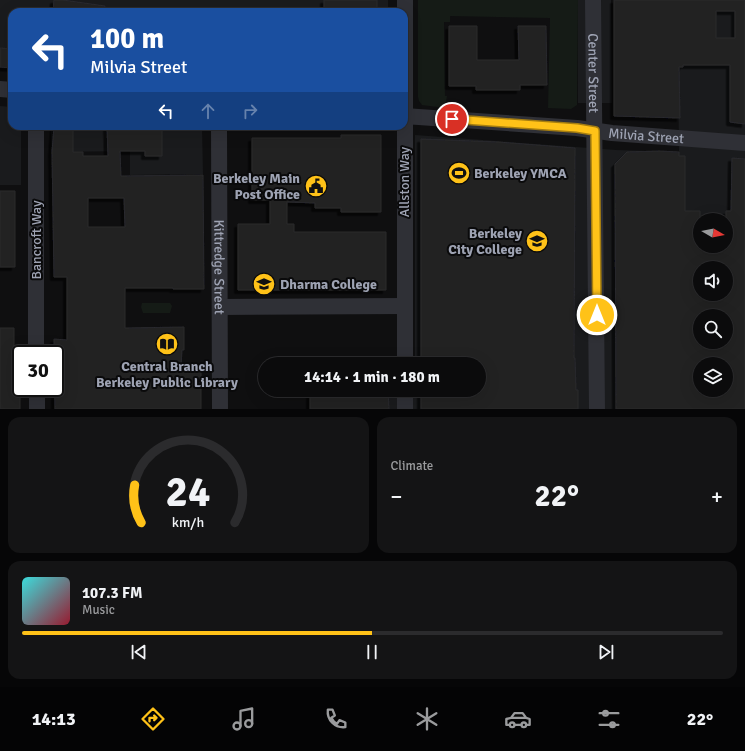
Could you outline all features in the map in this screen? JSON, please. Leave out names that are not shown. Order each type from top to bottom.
[{"type":"street","name":"Center Street","points":[[593,0],[598,409]]},
{"type":"street","name":"Milvia Street","points":[[408,116],[577,128],[612,133],[745,143]]},
{"type":"street","name":"Bancroft Way","points":[[36,130],[36,345]]},
{"type":"street","name":"Kittredge Street","points":[[219,130],[220,409]]},
{"type":"street","name":"Allston Way","points":[[404,130],[404,357]]},
{"type":"street","points":[[220,307],[404,306]]},
{"type":"street","points":[[36,397],[37,409]]},
{"type":"street","points":[[405,397],[405,409]]},
{"type":"shaded area","points":[[0,0],[388,0],[388,8],[8,8],[8,69],[0,68]]},
{"type":"shaded area","points":[[418,0],[578,0],[577,105],[571,109],[548,108],[550,18],[450,16],[450,22],[444,22],[445,96],[447,96],[445,108],[422,105],[418,97]]},
{"type":"shaded area","points":[[578,0],[611,0],[612,103],[578,103]]},
{"type":"shaded area","points":[[681,0],[745,0],[745,409],[310,409],[310,397],[486,397],[486,357],[415,357],[415,135],[616,150],[679,152],[678,66]]},
{"type":"shaded area","points":[[0,106],[8,107],[8,130],[21,130],[21,185],[0,185]]},
{"type":"shaded area","points":[[51,130],[202,130],[203,174],[130,175],[130,151],[51,152]]},
{"type":"shaded area","points":[[142,303],[170,303],[172,306],[170,313],[143,313],[141,307]]},
{"type":"building","points":[[54,0],[105,6],[105,8],[53,8]]},
{"type":"building","points":[[324,0],[377,0],[377,8],[324,8]]},
{"type":"building","points":[[614,0],[745,0],[745,124],[730,122],[730,65],[683,65],[683,67],[679,67],[680,118],[614,116]],"holes":[[[716,11],[735,11],[735,38],[716,38]]]},
{"type":"building","points":[[449,26],[477,26],[477,60],[519,60],[518,26],[546,26],[547,85],[520,85],[520,90],[476,90],[476,86],[449,86]]},
{"type":"building","points":[[0,48],[8,49],[8,68],[0,67]]},
{"type":"building","points":[[54,130],[73,130],[73,152],[83,152],[83,156],[108,156],[107,130],[162,130],[162,156],[145,156],[145,151],[120,151],[121,176],[203,175],[204,289],[125,288],[125,328],[184,327],[184,350],[182,350],[181,368],[201,368],[201,409],[55,409],[55,397],[64,397],[64,345],[54,345],[54,339],[67,340],[67,277],[54,277],[52,152]],"holes":[[[88,198],[124,198],[125,227],[88,227]]]},
{"type":"building","points":[[341,135],[381,135],[381,212],[341,212],[341,208],[315,208],[315,203],[287,202],[287,224],[294,224],[294,232],[386,232],[386,290],[238,290],[238,224],[270,224],[270,200],[252,200],[252,138],[341,138]]},
{"type":"building","points":[[421,139],[498,142],[575,148],[574,358],[576,390],[578,390],[578,409],[421,409],[421,397],[486,397],[486,357],[421,357]]},
{"type":"building","points":[[627,152],[679,152],[679,156],[685,156],[685,211],[700,211],[700,213],[693,213],[693,253],[733,253],[733,213],[726,213],[726,211],[731,211],[732,158],[745,159],[745,409],[616,409],[615,164]]},
{"type":"building","points":[[0,191],[15,191],[15,267],[0,267]]},
{"type":"building","points":[[0,328],[14,328],[14,345],[12,345],[12,397],[20,397],[20,409],[0,409]]},
{"type":"building","points":[[310,397],[388,397],[389,409],[310,409]]},
{"type":"place","name":"Berkeley YMCA","points":[[459,173]]},
{"type":"place","name":"Berkeley Main Post Office","points":[[316,186]]},
{"type":"place","name":"Berkeley City College","points":[[537,241]]},
{"type":"place","name":"Dharma College","points":[[264,284]]},
{"type":"place","name":"Central Branch Berkeley Public Library","points":[[167,344]]},
{"type":"route","points":[[452,119],[577,128],[595,131],[597,315]]}]
